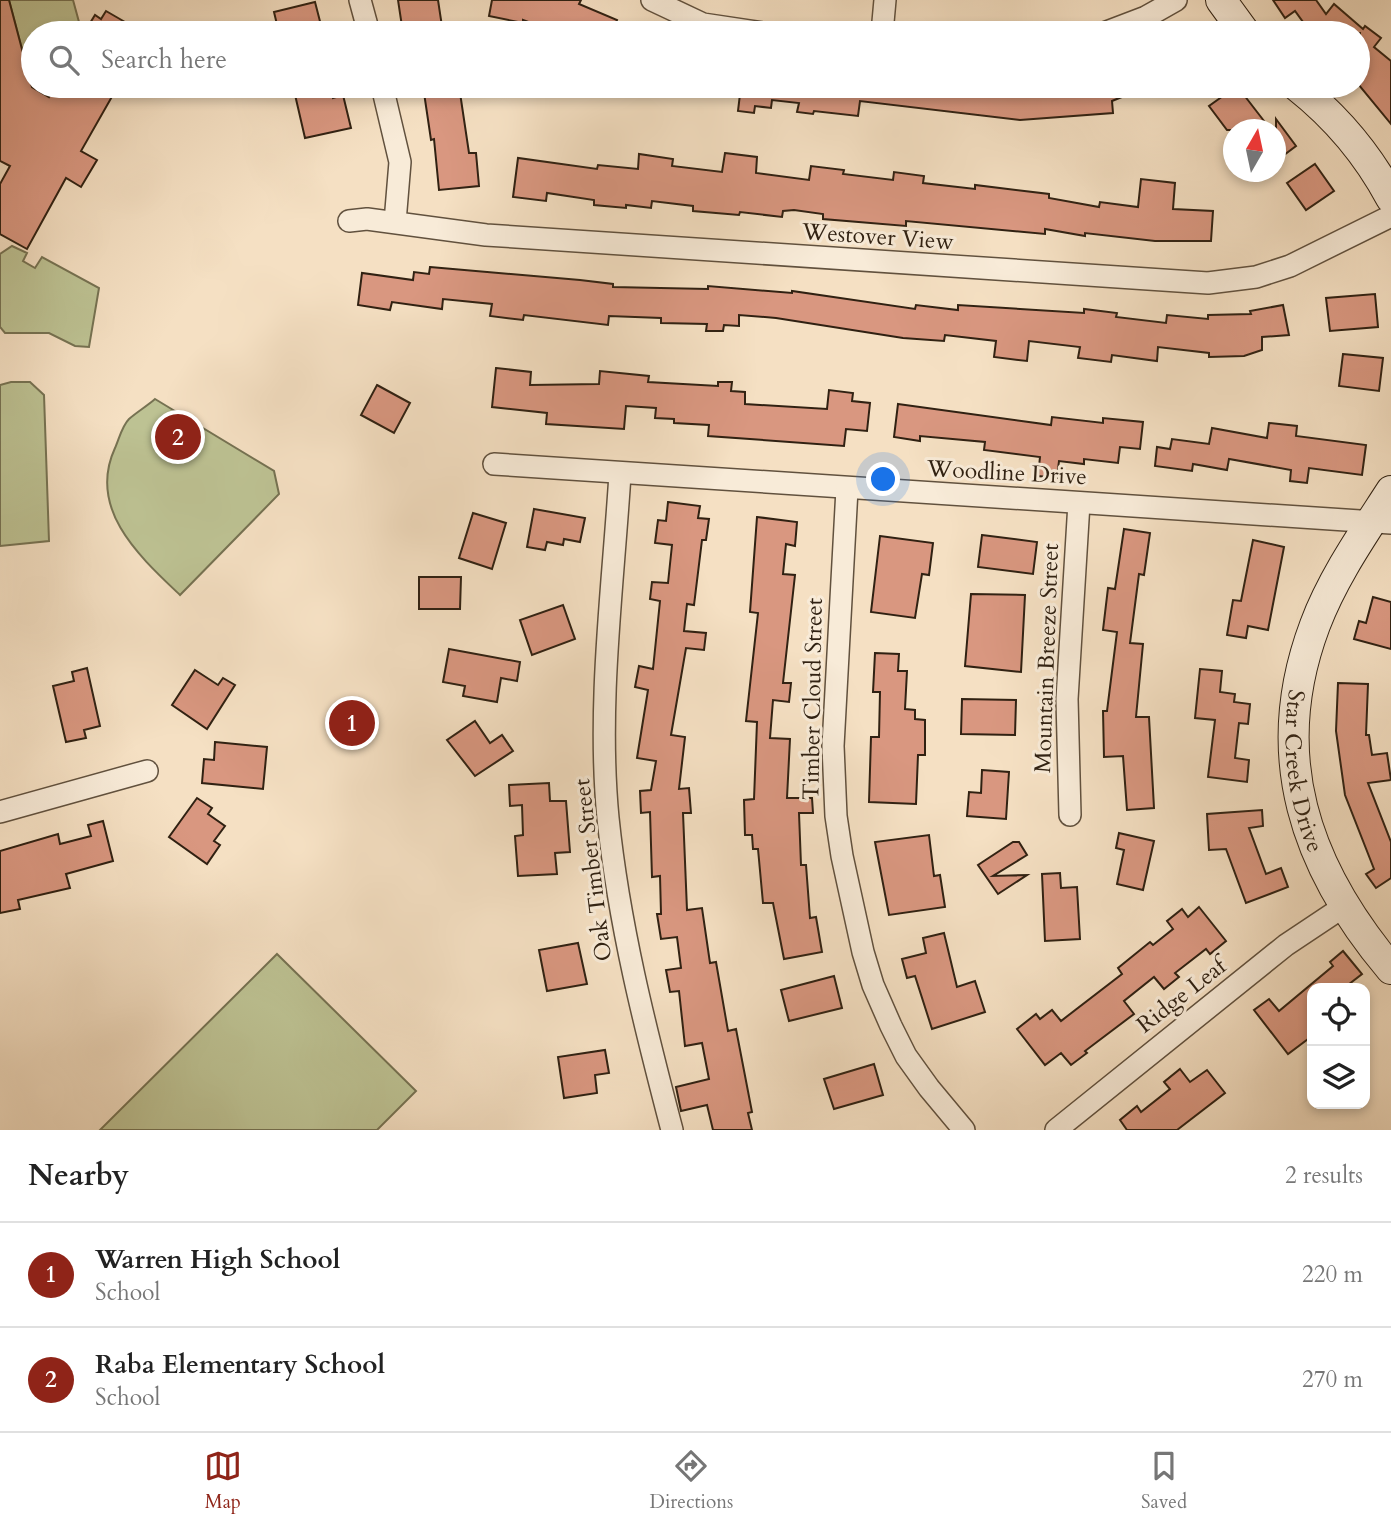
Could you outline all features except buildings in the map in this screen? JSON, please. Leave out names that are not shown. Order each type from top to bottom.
[{"type":"street","points":[[360,0],[366,21]]},
{"type":"street","points":[[652,0],[697,21]]},
{"type":"street","points":[[883,21],[885,0]]},
{"type":"street","points":[[1136,21],[1176,0]]},
{"type":"street","points":[[1221,0],[1236,21]]},
{"type":"street","points":[[386,98],[400,162],[395,222]]},
{"type":"street","points":[[1309,98],[1356,145],[1391,198]]},
{"type":"street","name":"Westover View","points":[[349,221],[367,219],[500,236],[1208,282],[1256,277],[1290,266],[1391,216]]},
{"type":"street","name":"Woodline Drive","points":[[494,464],[1381,523]]},
{"type":"street","name":"Oak Timber Street","points":[[620,474],[608,664],[608,818],[634,987],[672,1130]]},
{"type":"street","name":"Timber Cloud Street","points":[[847,489],[832,747],[836,816],[842,856],[863,951],[887,1016],[906,1056],[964,1130]]},
{"type":"street","name":"Star Creek Drive","points":[[1391,491],[1381,523],[1329,592],[1315,623],[1304,655],[1295,721],[1295,757],[1304,820],[1327,880],[1343,906],[1391,969]]},
{"type":"street","name":"Mountain Breeze Street","points":[[1069,815],[1067,699],[1079,503]]},
{"type":"street","points":[[0,812],[147,771]]},
{"type":"street","name":"Ridge Leaf","points":[[1056,1130],[1286,945],[1343,906]]},
{"type":"green space","points":[[9,0],[73,0],[79,21],[21,21],[21,45]]},
{"type":"green space","points":[[12,246],[27,253],[23,261],[35,268],[42,257],[99,288],[89,347],[75,346],[49,333],[5,333],[0,327],[0,254]]},
{"type":"green space","points":[[30,382],[44,395],[49,541],[0,546],[0,385]]},
{"type":"green space","points":[[155,399],[274,471],[279,494],[180,595],[149,564],[122,530],[112,511],[108,491],[108,470],[124,425]]},
{"type":"green space","points":[[277,954],[416,1091],[377,1130],[100,1130]]},
{"type":"place","name":"Raba Elementary School","points":[[178,437]]},
{"type":"place","name":"Warren High School","points":[[352,723]]}]
